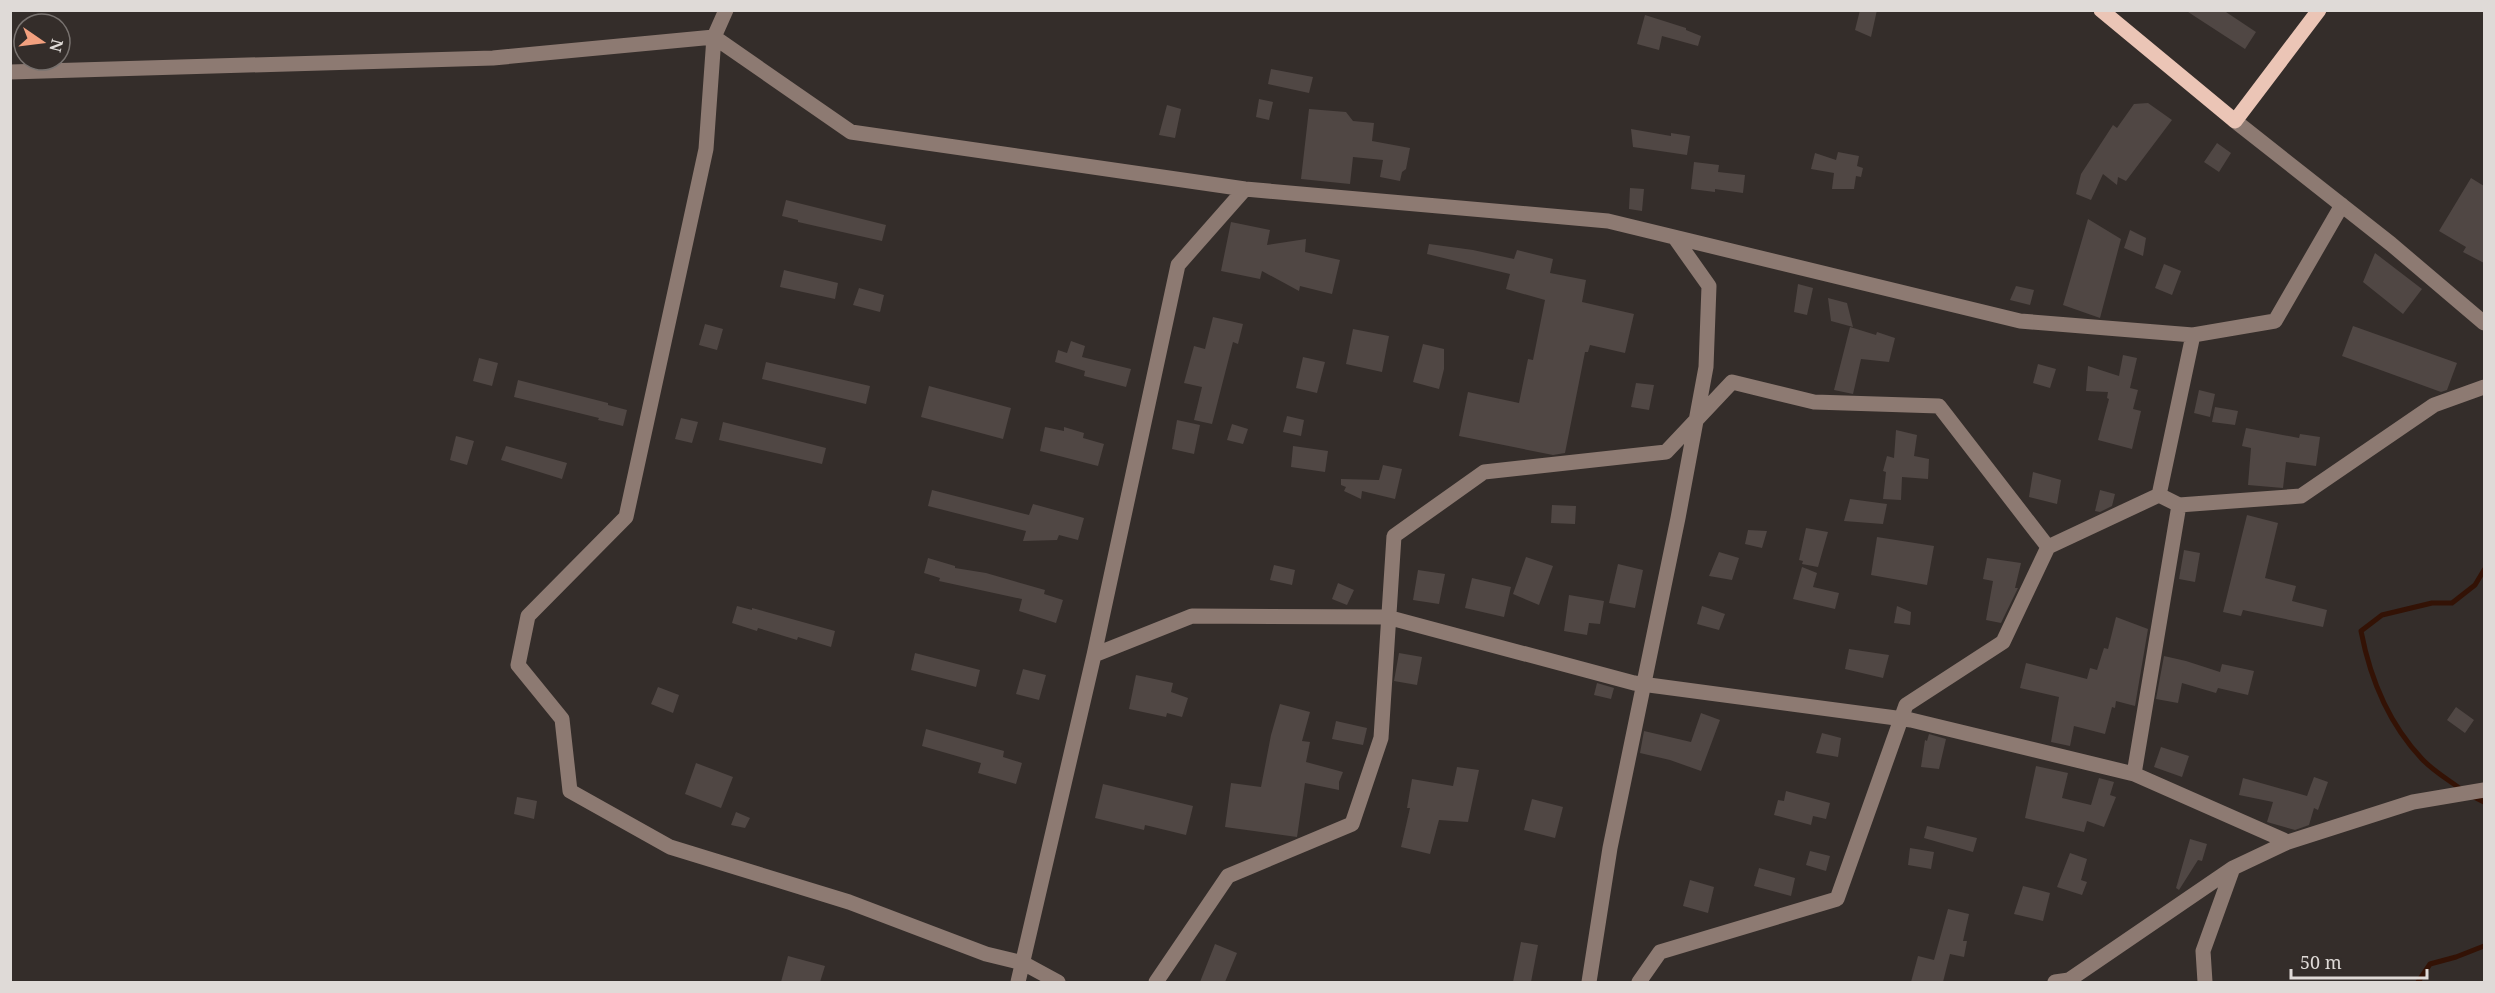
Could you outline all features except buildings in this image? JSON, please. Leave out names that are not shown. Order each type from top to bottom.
[{"type":"main road","points":[[2101,10],[2235,121],[2319,10]]},
{"type":"street","points":[[726,10],[714,37],[706,149],[626,517],[528,616],[518,665],[562,719],[570,792],[670,848],[849,902],[986,954],[1023,963],[1058,982]]},
{"type":"street","points":[[10,72],[493,58],[714,37],[851,132],[1245,189],[1608,221],[2020,321],[2193,335],[2275,321],[2342,205]]},
{"type":"street","points":[[2235,121],[2342,205],[2484,323]]},
{"type":"street","points":[[1018,982],[1094,655],[1178,265],[1245,189]]},
{"type":"street","points":[[1590,982],[1610,848],[1706,367],[1709,286],[1676,238]]},
{"type":"street","points":[[2159,495],[2193,335]]},
{"type":"street","points":[[1156,982],[1228,876],[1352,824],[1381,738],[1387,616],[1394,536],[1485,472],[1666,452],[1732,382],[1814,402],[1939,406],[2048,547]]},
{"type":"street","points":[[2159,495],[2179,505],[2301,496],[2434,405],[2484,387]]},
{"type":"street","points":[[1639,982],[1660,952],[1837,899],[1906,705],[2003,642],[2048,547],[2159,495]]},
{"type":"street","points":[[2134,774],[2179,505]]},
{"type":"street","points":[[1094,655],[1192,616],[1387,616],[1644,684],[1902,718],[2134,774],[2288,842]]},
{"type":"street","points":[[2055,982],[2069,980],[2233,868],[2288,842],[2413,802],[2484,790]]},
{"type":"street","points":[[2205,982],[2203,951],[2233,868]]},
{"type":"waterway","points":[[2462,790],[2426,763],[2400,731],[2382,700],[2361,631],[2382,615],[2432,603],[2452,603],[2475,585],[2484,570]]},
{"type":"waterway","points":[[2472,796],[2484,802]]},
{"type":"waterway","points":[[2418,982],[2430,964],[2484,946]]}]
